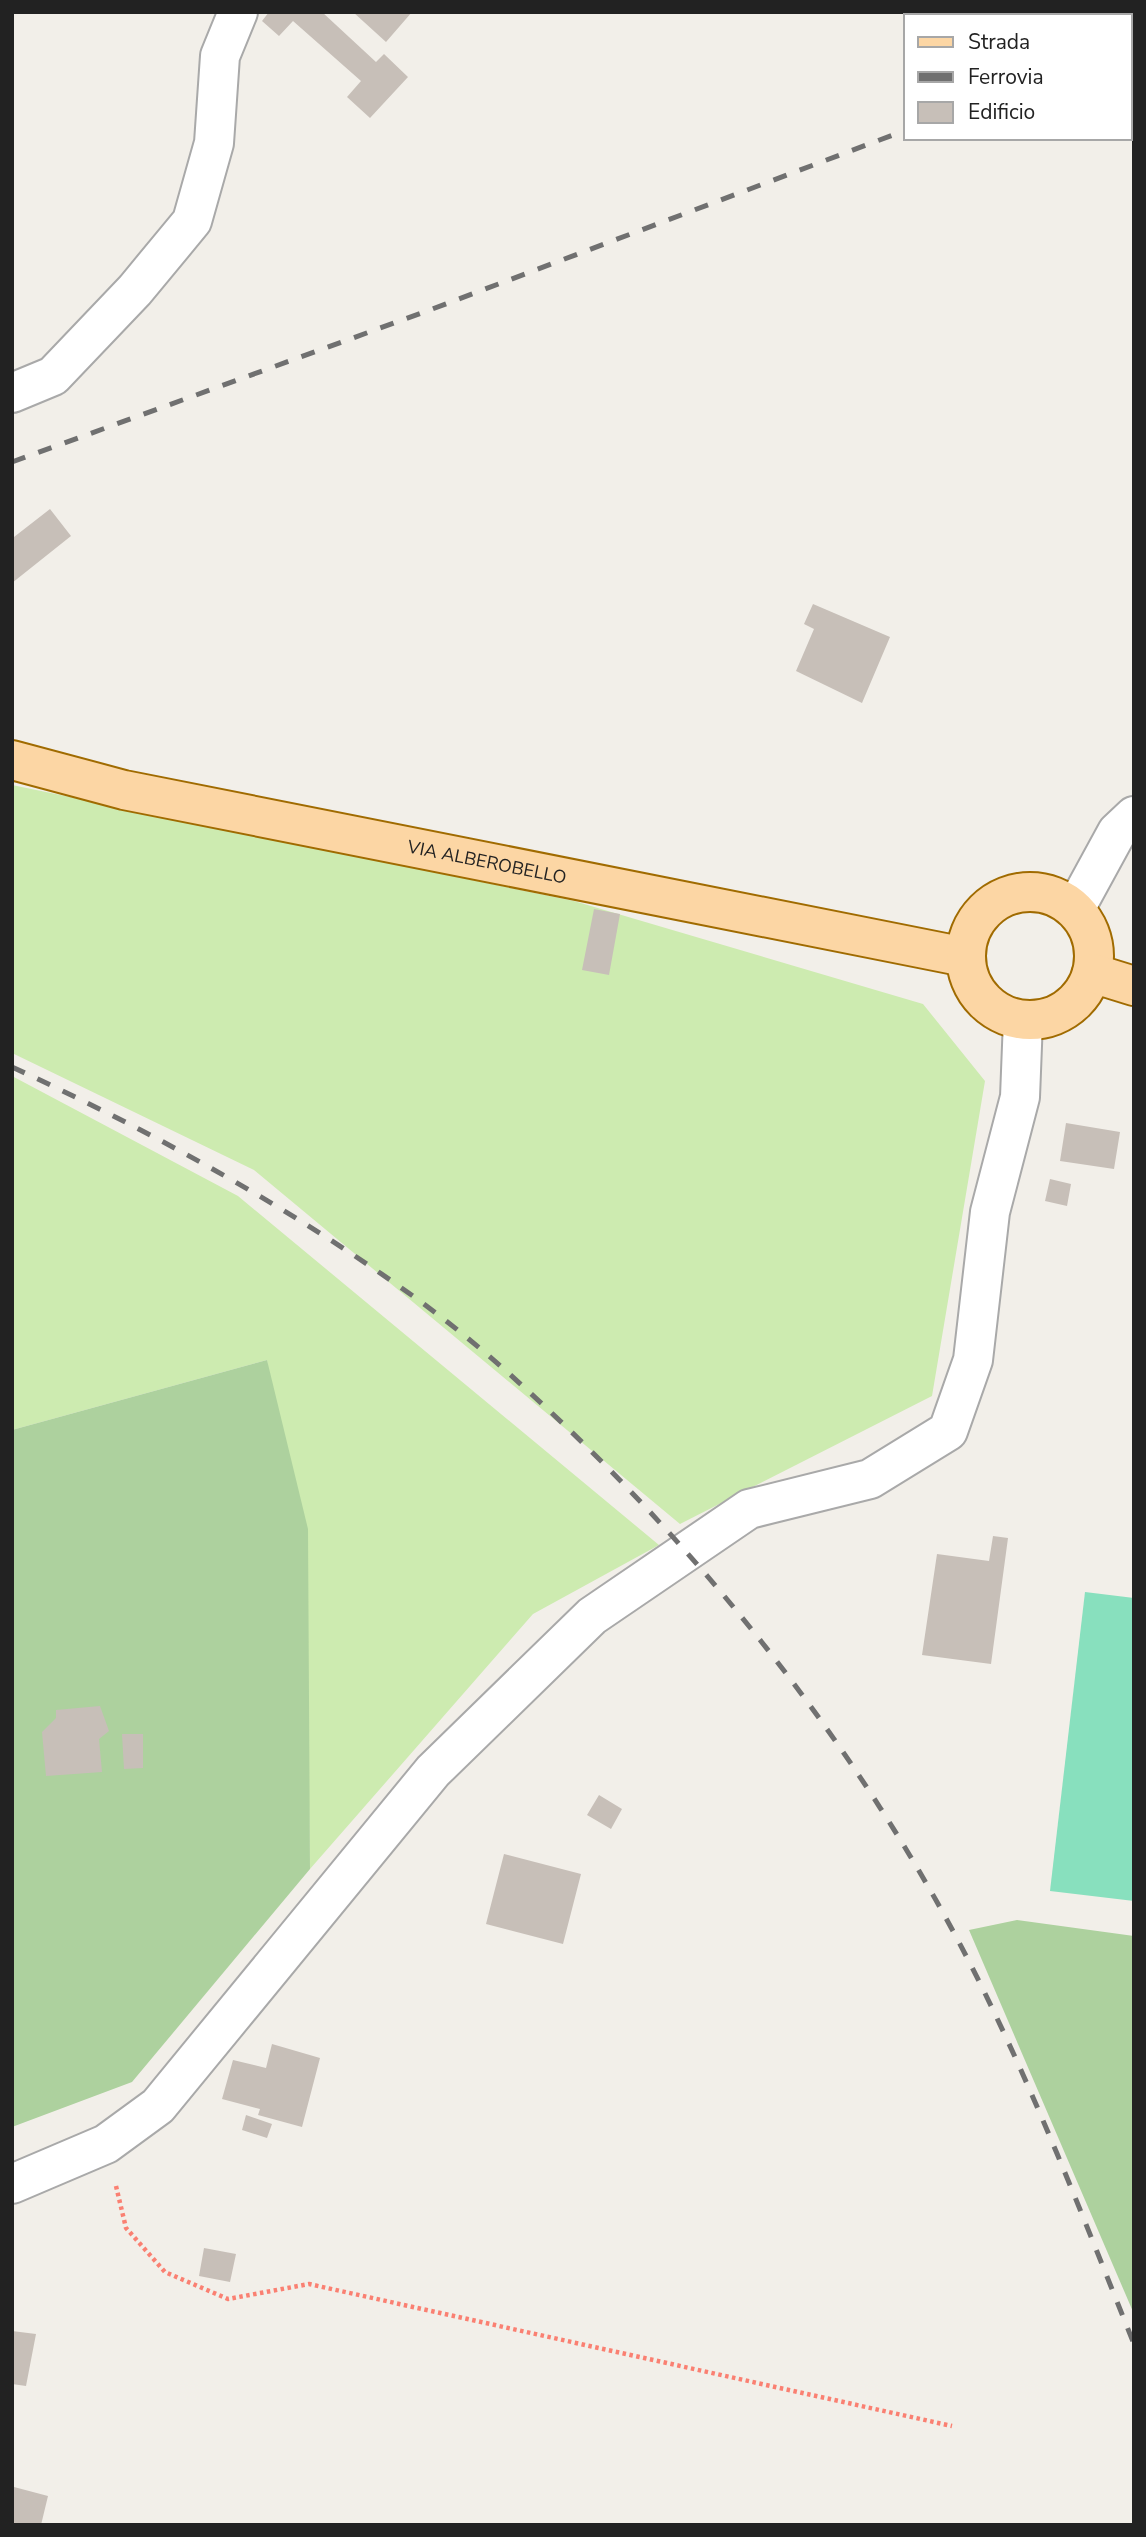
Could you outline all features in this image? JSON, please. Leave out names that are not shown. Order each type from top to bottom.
[{"type":"main road","name":"VIA ALBEROBELLO","points":[[12,760],[124,790],[965,957]]},
{"type":"main road","points":[[1037,891],[1058,897],[1075,909],[1093,939],[1092,973],[1085,989],[1066,1009],[1042,1019],[1023,1020],[990,1006],[977,993],[968,976],[965,957],[968,935],[979,916],[995,901],[1014,892],[1037,891]]},
{"type":"main road","points":[[1092,973],[1134,986]]},
{"type":"street","points":[[12,393],[53,376],[135,290],[192,221],[214,144],[220,56],[238,12]]},
{"type":"street","points":[[1075,909],[1117,832],[1134,816]]},
{"type":"street","points":[[12,2184],[106,2144],[158,2106],[433,1771],[592,1616],[750,1509],[870,1479],[948,1431],[973,1360],[990,1212],[1020,1097],[1023,1020]]},
{"type":"path","points":[[106,2144],[126,2228],[165,2272],[228,2299],[309,2284],[952,2426]]},
{"type":"green space","points":[[12,785],[574,901],[923,1004],[985,1081],[932,1396],[680,1524],[254,1170],[12,1053]]},
{"type":"green space","points":[[12,1076],[238,1196],[659,1545],[533,1614],[310,1869],[308,1741],[267,1360],[12,1430]]},
{"type":"green space","points":[[267,1360],[308,1529],[310,1869],[132,2082],[12,2127],[12,1430]]},
{"type":"green space","points":[[1085,1592],[1134,1598],[1134,1901],[1050,1891]]},
{"type":"green space","points":[[1017,1920],[1134,1936],[1134,2314],[969,1930]]},
{"type":"building","points":[[269,12],[322,12],[376,62],[384,54],[408,77],[370,118],[347,97],[361,81],[293,21],[279,36],[262,21]]},
{"type":"building","points":[[353,12],[412,12],[386,42]]},
{"type":"building","points":[[50,509],[71,536],[12,583],[12,535],[14,537]]},
{"type":"building","points":[[813,604],[890,637],[862,703],[796,671],[814,629],[804,624]]},
{"type":"building","points":[[594,909],[620,914],[609,975],[582,970]]},
{"type":"building","points":[[1066,1123],[1120,1132],[1114,1169],[1060,1161]]},
{"type":"building","points":[[1050,1179],[1071,1184],[1067,1206],[1045,1201]]},
{"type":"building","points":[[993,1536],[1008,1538],[991,1664],[922,1655],[937,1554],[989,1561]]},
{"type":"building","points":[[100,1706],[109,1731],[99,1739],[102,1772],[46,1776],[42,1732],[56,1718],[56,1710]]},
{"type":"building","points":[[122,1734],[143,1734],[143,1768],[124,1769]]},
{"type":"building","points":[[599,1795],[622,1809],[611,1829],[587,1815]]},
{"type":"building","points":[[504,1854],[581,1874],[563,1944],[486,1924]]},
{"type":"building","points":[[272,2044],[320,2058],[302,2127],[258,2115],[260,2109],[222,2099],[233,2060],[266,2068]]},
{"type":"building","points":[[246,2115],[272,2124],[267,2138],[242,2130]]},
{"type":"building","points":[[204,2248],[236,2254],[230,2282],[199,2276]]},
{"type":"building","points":[[12,2331],[36,2334],[26,2386],[12,2384]]},
{"type":"building","points":[[14,2487],[48,2496],[41,2525],[12,2525]]},
{"type":"railway","points":[[12,462],[427,311],[904,131]]},
{"type":"railway","points":[[12,1067],[117,1118],[220,1173],[320,1234],[417,1299],[484,1352],[548,1409],[688,1553],[779,1664],[821,1721],[901,1840],[937,1902],[966,1955],[1018,2064],[1134,2344]]}]
